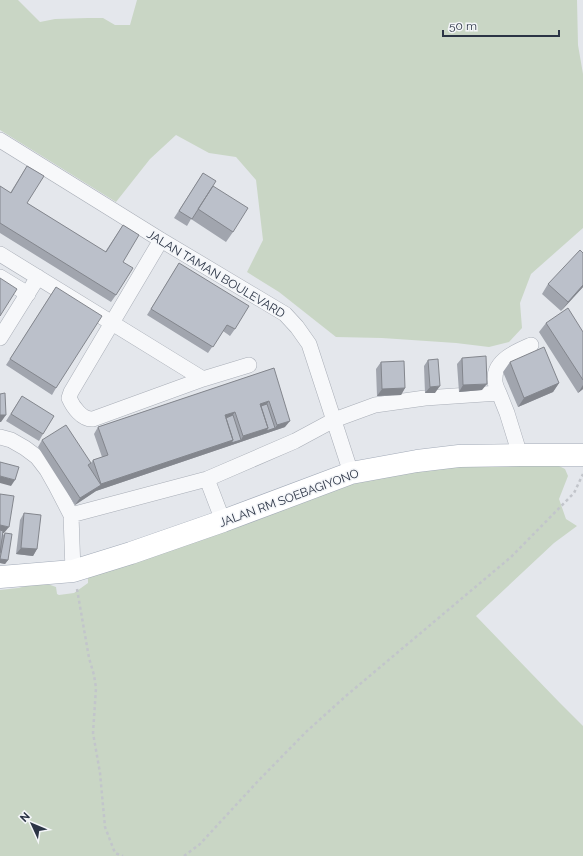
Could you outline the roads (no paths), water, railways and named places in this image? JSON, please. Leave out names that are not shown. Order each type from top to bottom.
[{"type":"main road","name":"JALAN RM SOEBAGIYONO","points":[[0,577],[73,571],[131,553],[223,521],[351,473],[431,459],[460,456],[520,454],[583,455]]},
{"type":"street","name":"JALAN TAMAN BOULEVARD","points":[[0,140],[161,240],[285,314],[309,344],[351,473]]},
{"type":"street","points":[[161,240],[71,392],[69,398],[75,408],[88,419],[93,419],[204,379],[249,365]]},
{"type":"street","points":[[0,254],[204,379]]},
{"type":"street","points":[[0,338],[38,277]]},
{"type":"street","points":[[0,278],[28,294]]},
{"type":"street","points":[[520,454],[494,378],[497,369],[505,359],[517,351],[531,345]]},
{"type":"street","points":[[71,515],[207,479],[295,441],[334,420],[376,405],[425,398],[499,393]]},
{"type":"street","points":[[0,437],[11,440],[25,448],[37,457],[47,470],[71,515],[73,571]]},
{"type":"street","points":[[207,479],[223,521]]}]
